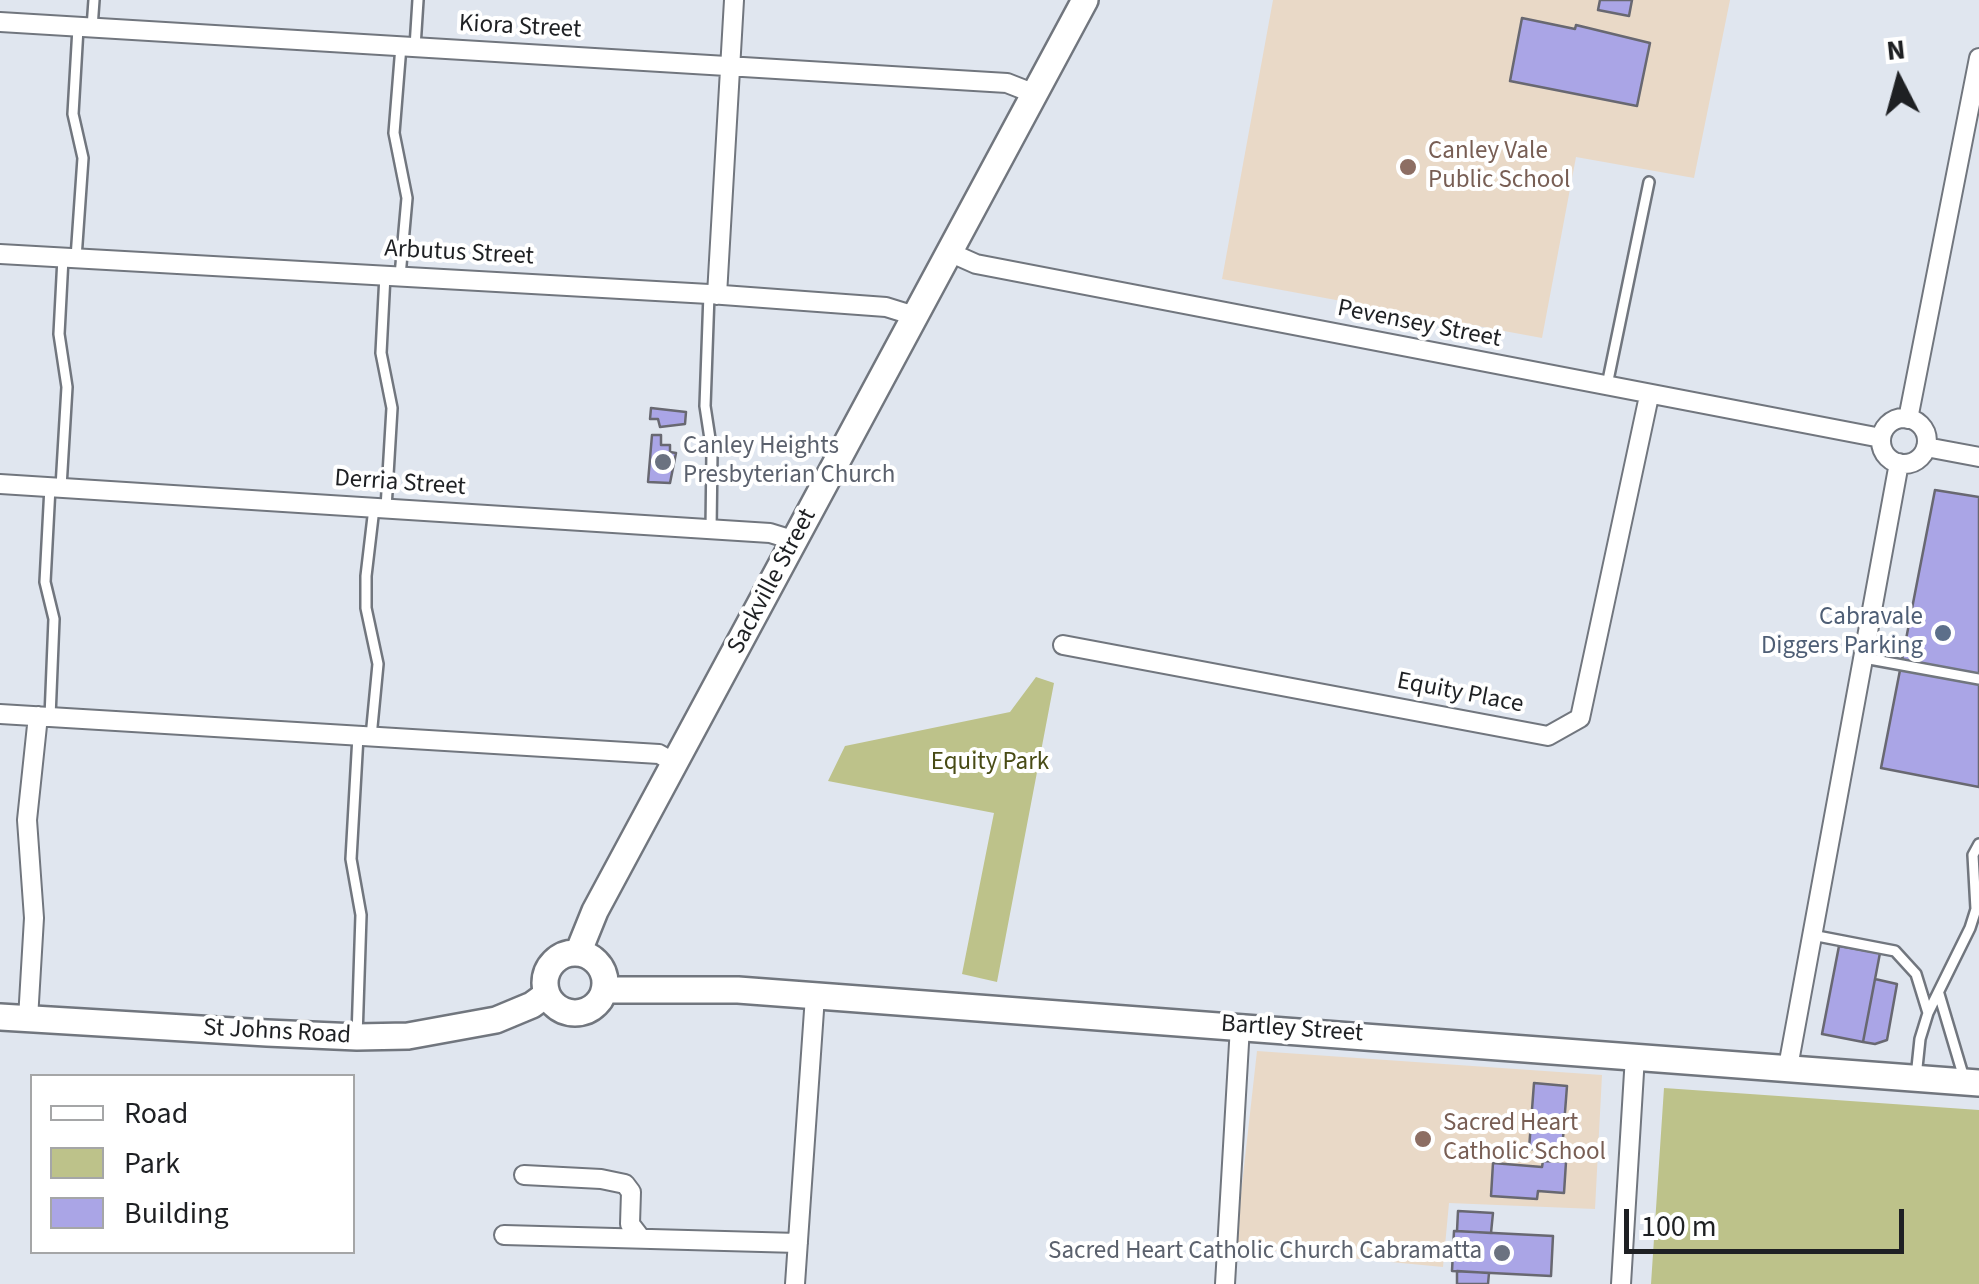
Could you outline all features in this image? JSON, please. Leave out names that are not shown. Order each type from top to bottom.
[{"type":"main road","name":"Sackville Street","points":[[578,953],[595,911],[1085,0]]},
{"type":"main road","points":[[578,953],[588,956],[602,970],[605,990],[595,1006],[578,1013],[559,1008],[547,994],[545,984],[552,965],[568,954],[578,953]]},
{"type":"main road","name":"Bartley Street","points":[[605,990],[672,988],[815,996],[1972,1082]]},
{"type":"main road","name":"St Johns Road","points":[[0,1017],[357,1037],[408,1036],[496,1020],[547,994]]},
{"type":"street","points":[[713,295],[734,0]]},
{"type":"street","name":"Kiora Street","points":[[0,22],[1007,82],[1035,94]]},
{"type":"street","points":[[1908,419],[1979,58]]},
{"type":"street","name":"Pevensey Street","points":[[950,252],[976,264],[1882,438]]},
{"type":"street","name":"Arbutus Street","points":[[0,254],[713,295],[886,308],[914,316]]},
{"type":"street","name":"Equity Place","points":[[1062,645],[1548,736],[1580,718],[1649,396]]},
{"type":"street","points":[[1908,419],[1923,429],[1926,447],[1919,458],[1899,463],[1888,457],[1882,438],[1888,425],[1908,419]]},
{"type":"street","points":[[1926,447],[1979,457]]},
{"type":"street","points":[[1788,1068],[1899,463]]},
{"type":"street","name":"Derria Street","points":[[0,484],[776,534],[796,540]]},
{"type":"street","points":[[0,714],[659,754],[675,763]]},
{"type":"street","points":[[28,1019],[34,918],[27,820],[44,717]]},
{"type":"street","points":[[795,1284],[815,996]]},
{"type":"street","points":[[1225,1284],[1240,1026]]},
{"type":"street","points":[[1620,1284],[1635,1056]]},
{"type":"street","points":[[524,1175],[625,1184],[631,1192],[630,1224],[640,1238]]},
{"type":"street","points":[[504,1236],[798,1243]]},
{"type":"lane","points":[[44,717],[54,619],[45,582],[67,387],[60,334],[82,158],[73,114],[85,28],[94,0]]},
{"type":"lane","points":[[357,1037],[361,915],[350,859],[378,664],[366,608],[366,576],[380,508],[392,408],[382,353],[407,198],[394,133],[418,0]]},
{"type":"lane","points":[[1606,388],[1649,182]]},
{"type":"lane","points":[[712,530],[712,452],[705,406],[713,295]]},
{"type":"lane","points":[[1864,658],[1979,679]]},
{"type":"lane","points":[[1916,1078],[1928,1013],[1976,909],[1972,855],[1979,844]]},
{"type":"lane","points":[[1811,935],[1895,951],[1916,974],[1928,1013]]},
{"type":"lane","points":[[1938,994],[1972,1082]]},
{"type":"shaded area","name":"Canley Vale Public School","points":[[1273,0],[1730,0],[1694,178],[1576,157],[1542,338],[1222,279]]},
{"type":"shaded area","name":"Sacred Heart Catholic School","points":[[1257,1051],[1602,1075],[1595,1209],[1449,1203],[1443,1267],[1235,1247]]},
{"type":"green space","name":"Equity Park","points":[[1036,677],[1054,683],[997,982],[962,974],[994,813],[828,781],[845,746],[1010,712]]},
{"type":"green space","points":[[1664,1088],[1979,1110],[1979,1284],[1651,1284]]},
{"type":"building","points":[[1600,0],[1632,0],[1629,16],[1598,10]]},
{"type":"building","points":[[1522,18],[1575,29],[1576,25],[1650,43],[1637,106],[1510,81]]},
{"type":"building","points":[[651,408],[686,412],[685,424],[660,427],[658,419],[650,419]]},
{"type":"building","name":"Canley Heights Presbyterian Church","points":[[652,435],[661,435],[661,445],[670,445],[670,452],[676,453],[670,483],[648,482]]},
{"type":"building","name":"Cabravale Diggers Parking","points":[[1935,490],[1979,497],[1979,787],[1881,768]]},
{"type":"building","points":[[1839,946],[1880,953],[1863,1042],[1822,1034]]},
{"type":"building","points":[[1875,979],[1897,984],[1887,1040],[1875,1044],[1863,1042]]},
{"type":"building","points":[[1534,1083],[1567,1086],[1562,1151],[1529,1149]]},
{"type":"building","points":[[1543,1161],[1566,1162],[1564,1193],[1538,1191],[1537,1199],[1491,1196],[1493,1163],[1542,1167]]},
{"type":"building","points":[[1458,1211],[1493,1213],[1491,1233],[1457,1231]]},
{"type":"building","name":"Sacred Heart Catholic Church Cabramatta","points":[[1454,1231],[1553,1236],[1551,1276],[1452,1271]]},
{"type":"building","points":[[1457,1271],[1489,1273],[1488,1284],[1457,1284]]},
{"type":"place","name":"Canley Vale Public School","points":[[1408,167]]},
{"type":"place","name":"Canley Heights Presbyterian Church","points":[[663,462]]},
{"type":"place","name":"Cabravale Diggers Parking","points":[[1943,633]]},
{"type":"place","name":"Sacred Heart Catholic School","points":[[1423,1139]]},
{"type":"place","name":"Sacred Heart Catholic Church Cabramatta","points":[[1502,1253]]}]
